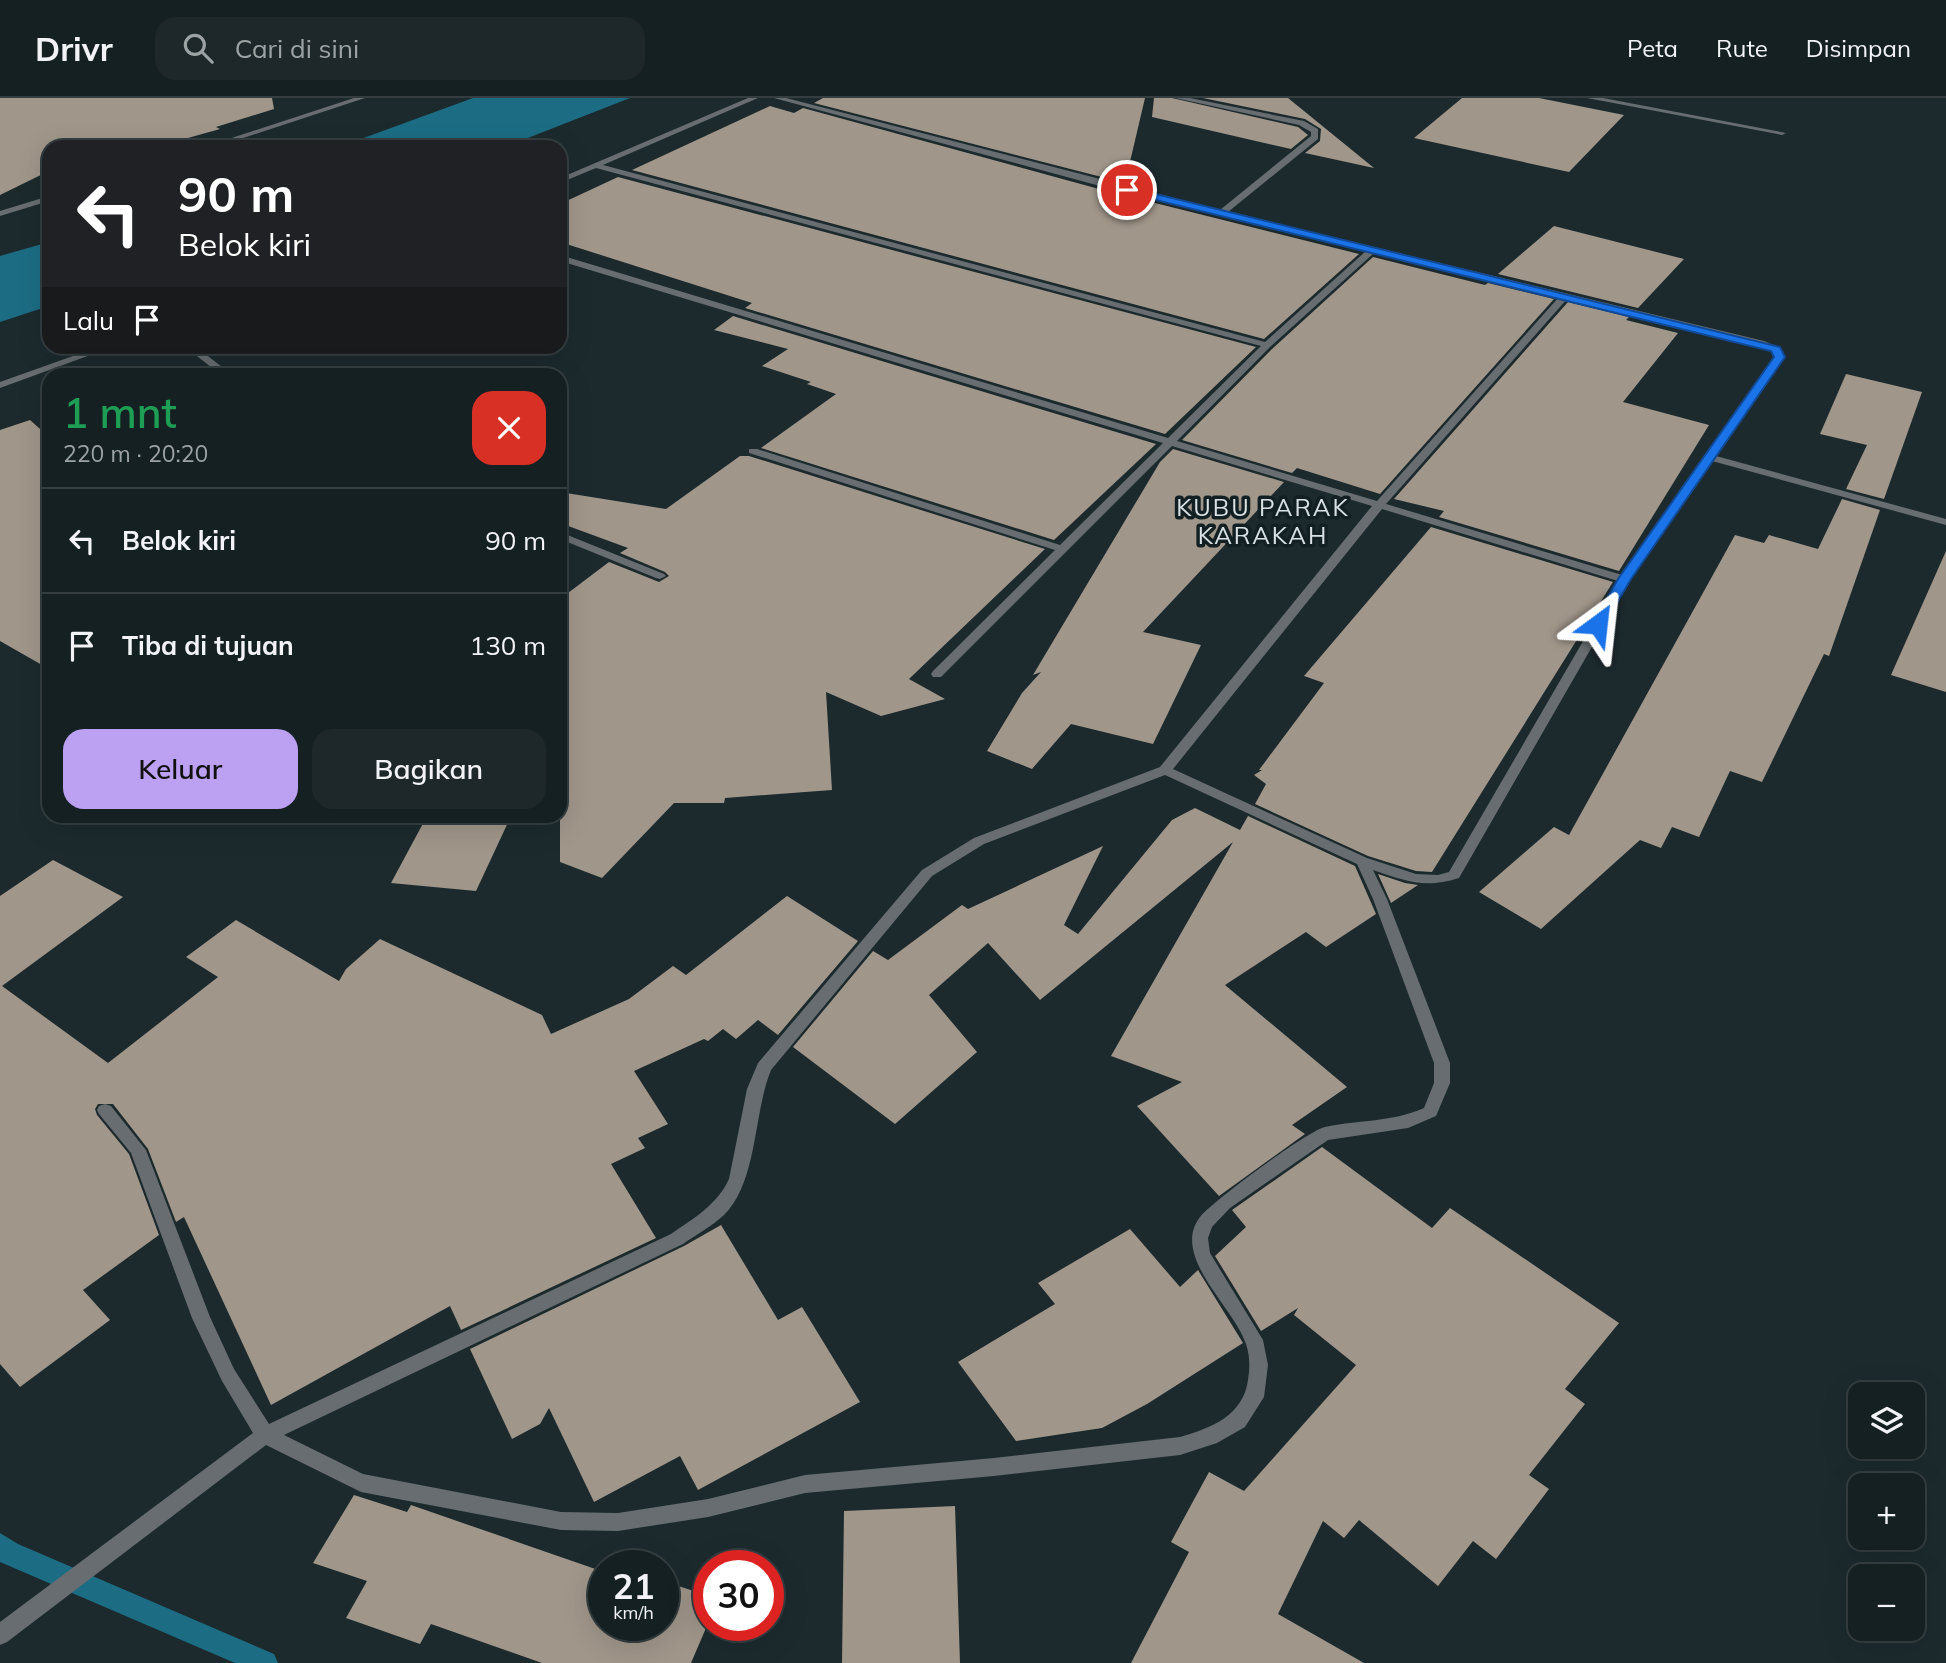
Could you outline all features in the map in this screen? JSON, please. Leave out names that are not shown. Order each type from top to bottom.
[{"type":"street","points":[[230,140],[361,98]]},
{"type":"street","points":[[567,178],[754,98]]},
{"type":"street","points":[[778,98],[1222,213],[1776,349],[1779,357],[1625,579],[1454,875],[1438,880],[1415,879],[1362,861],[1165,770]]},
{"type":"street","points":[[1179,98],[1301,124],[1315,131],[1315,137],[1222,213]]},
{"type":"street","points":[[1591,98],[1782,133]]},
{"type":"street","points":[[596,166],[1267,345]]},
{"type":"street","points":[[0,214],[42,200]]},
{"type":"street","points":[[937,674],[1267,345],[1372,250]]},
{"type":"street","points":[[567,260],[1625,579]]},
{"type":"street","points":[[0,1635],[265,1435],[677,1239],[717,1210],[730,1195],[737,1179],[749,1111],[764,1067],[927,873],[979,841],[1057,814],[1165,770],[1380,504],[1565,296]]},
{"type":"street","points":[[48,368],[88,354]]},
{"type":"street","points":[[199,354],[218,368]]},
{"type":"street","points":[[0,385],[42,370]]},
{"type":"street","points":[[753,451],[1063,549]]},
{"type":"street","points":[[1712,457],[1946,522]]},
{"type":"street","points":[[567,538],[660,576]]},
{"type":"street","points":[[106,1110],[138,1150],[201,1318],[228,1375],[265,1435],[361,1483],[561,1521],[618,1522],[708,1508],[805,1484],[1155,1448],[1210,1437],[1238,1421],[1255,1397],[1259,1365],[1254,1340],[1202,1255],[1199,1238],[1205,1223],[1224,1203],[1324,1134],[1408,1122],[1430,1112],[1443,1083],[1435,1040],[1380,899],[1362,861]]},
{"type":"water","points":[[473,98],[630,98],[523,140],[358,140]]},
{"type":"water","points":[[42,244],[42,308],[0,322],[0,256]]},
{"type":"building","points":[[0,98],[272,98],[274,109],[181,140],[42,140],[42,174],[0,195]]},
{"type":"building","points":[[823,98],[1145,98],[1125,183],[814,103]]},
{"type":"building","points":[[1154,98],[1172,98],[1298,127],[1308,135],[1291,149],[1152,117]]},
{"type":"building","points":[[1203,98],[1288,98],[1374,168],[1305,153],[1320,141],[1321,129],[1305,119]]},
{"type":"building","points":[[1462,98],[1539,98],[1624,115],[1569,172],[1414,138]]},
{"type":"building","points":[[770,106],[794,113],[803,108],[1099,189],[1359,254],[1264,339],[632,170]]},
{"type":"building","points":[[618,177],[1256,347],[1165,434],[745,308],[752,303],[567,244],[567,201]]},
{"type":"building","points":[[1554,226],[1684,259],[1638,308],[1498,274]]},
{"type":"building","points":[[1373,257],[1554,299],[1380,494],[1297,468],[1292,473],[1182,440],[1272,349]]},
{"type":"building","points":[[1568,302],[1629,317],[1626,320],[1678,333],[1623,402],[1709,425],[1619,571],[1439,517],[1444,511],[1394,499]]},
{"type":"building","points":[[733,316],[1156,444],[1054,540],[761,448],[836,394],[807,384],[811,382],[762,366],[788,349],[714,330]]},
{"type":"building","points":[[1846,374],[1922,392],[1884,499],[1846,489],[1867,445],[1820,434]]},
{"type":"building","points":[[30,420],[42,431],[42,665],[0,641],[0,430]]},
{"type":"building","points":[[1173,449],[1284,482],[1143,632],[1201,645],[1153,744],[1071,724],[1032,769],[987,751],[1022,693],[1041,672],[1033,675],[1160,462]]},
{"type":"building","points":[[740,456],[749,456],[1045,549],[909,679],[945,699],[881,716],[826,692],[832,790],[725,798],[724,803],[674,803],[602,878],[560,862],[560,823],[567,823],[567,594],[609,562],[659,582],[669,576],[620,553],[628,548],[567,526],[567,493],[666,509]]},
{"type":"building","points":[[1842,499],[1880,510],[1829,656],[1824,654],[1762,782],[1730,771],[1699,837],[1672,827],[1661,848],[1640,840],[1541,929],[1479,892],[1554,827],[1569,835],[1735,535],[1764,543],[1769,535],[1818,549]]},
{"type":"building","points":[[1431,527],[1613,582],[1432,872],[1416,871],[1368,856],[1255,804],[1266,784],[1254,775],[1262,770],[1259,770],[1324,683],[1304,676]]},
{"type":"building","points":[[1946,551],[1946,692],[1891,675]]},
{"type":"building","points":[[1195,808],[1240,830],[1248,816],[1355,866],[1376,914],[1326,947],[1306,932],[1225,985],[1347,1087],[1292,1125],[1305,1134],[1219,1196],[1137,1106],[1182,1082],[1111,1056],[1233,842],[1040,1000],[988,943],[929,995],[977,1052],[895,1124],[793,1047],[873,951],[888,960],[962,905],[968,909],[1103,846],[1064,925],[1078,934],[1172,820]]},
{"type":"building","points":[[423,823],[508,823],[476,891],[391,883]]},
{"type":"building","points":[[53,860],[123,897],[2,986],[108,1063],[218,977],[186,957],[236,920],[339,981],[346,969],[380,939],[542,1015],[551,1034],[629,999],[673,966],[686,975],[787,896],[858,941],[778,1035],[758,1020],[736,1039],[723,1029],[708,1041],[704,1039],[634,1071],[668,1124],[638,1138],[645,1148],[611,1164],[656,1238],[461,1330],[450,1306],[271,1405],[184,1217],[176,1222],[148,1149],[113,1104],[98,1104],[95,1109],[97,1115],[129,1154],[159,1235],[83,1290],[110,1320],[20,1387],[0,1364],[0,896]]},
{"type":"building","points":[[1378,874],[1405,883],[1418,885],[1391,903]]},
{"type":"building","points":[[1322,1147],[1432,1228],[1450,1208],[1619,1323],[1565,1389],[1585,1404],[1529,1475],[1549,1489],[1496,1559],[1473,1541],[1438,1586],[1359,1520],[1344,1538],[1323,1521],[1278,1614],[1364,1663],[1131,1663],[1189,1552],[1171,1542],[1209,1472],[1244,1491],[1356,1365],[1294,1315],[1298,1308],[1261,1331],[1215,1256],[1246,1227],[1232,1210]]},
{"type":"building","points":[[721,1225],[778,1320],[802,1307],[860,1402],[698,1490],[680,1456],[594,1502],[549,1408],[540,1424],[512,1439],[470,1349],[684,1246]]},
{"type":"building","points":[[1130,1229],[1180,1287],[1198,1270],[1243,1343],[1147,1404],[1102,1428],[1016,1441],[958,1362],[1055,1304],[1038,1283]]},
{"type":"building","points":[[354,1495],[407,1512],[411,1505],[588,1566],[588,1641],[679,1641],[679,1586],[693,1591],[693,1641],[700,1641],[691,1663],[542,1663],[431,1624],[420,1644],[346,1618],[367,1581],[313,1563]]},
{"type":"building","points":[[955,1506],[960,1663],[842,1663],[844,1511]]},
{"type":"waterway","points":[[0,1545],[9,1553],[265,1663]]},
{"type":"district","name":"KUBU PARAK KARAKAH","points":[[1263,521]]},
{"type":"route","points":[[1127,190],[1776,349],[1779,357],[1625,579],[1598,624]]}]
